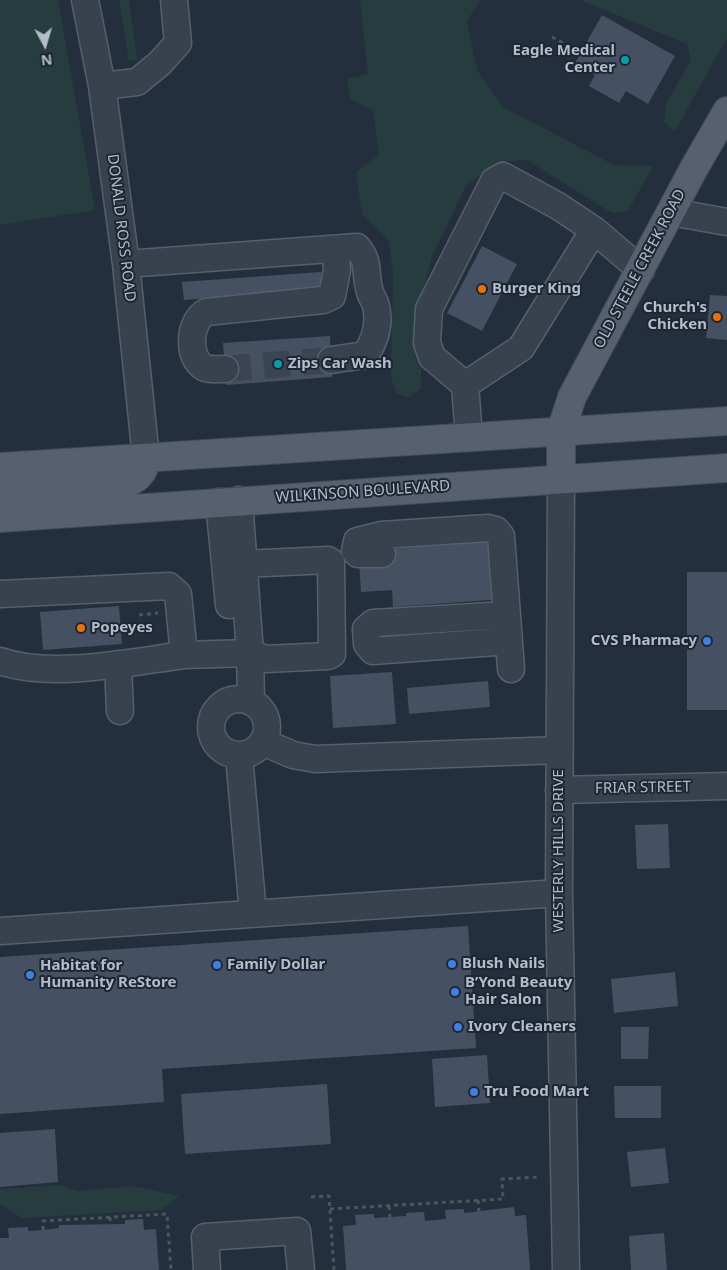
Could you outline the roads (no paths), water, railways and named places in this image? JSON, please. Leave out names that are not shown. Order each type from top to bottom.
[{"type":"main road","name":"OLD STEELE CREEK ROAD","points":[[561,431],[572,397],[727,111]]},
{"type":"main road","points":[[0,467],[727,421]]},
{"type":"main road","name":"WESTERLY HILLS DRIVE","points":[[561,431],[561,478]]},
{"type":"main road","points":[[0,494],[122,484],[135,480],[140,475],[146,464],[146,458]]},
{"type":"main road","name":"WILKINSON BOULEVARD","points":[[0,518],[727,468]]},
{"type":"street","name":"DONALD ROSS ROAD","points":[[84,0],[102,86],[126,264],[146,458]]},
{"type":"street","points":[[102,86],[137,82],[160,63],[178,43],[174,0]]},
{"type":"street","points":[[469,437],[465,385],[432,357],[427,343],[428,309],[494,181],[503,176],[558,206],[594,230],[641,270]]},
{"type":"street","points":[[671,212],[727,222]]},
{"type":"street","points":[[465,385],[521,348],[594,230]]},
{"type":"street","points":[[126,264],[357,247],[366,257],[370,292],[364,307],[365,328],[371,346],[364,355],[332,360]]},
{"type":"street","points":[[225,369],[206,368],[200,364],[194,354],[193,331],[198,316],[206,312],[324,300],[332,296],[336,282],[335,250]]},
{"type":"street","name":"WESTERLY HILLS DRIVE","points":[[561,478],[559,893],[566,1270]]},
{"type":"street","points":[[229,501],[243,564],[242,654]]},
{"type":"street","points":[[229,501],[242,654],[244,701]]},
{"type":"street","points":[[382,554],[358,554],[356,551],[356,541],[361,538],[391,534],[488,528],[496,530],[500,536],[511,669]]},
{"type":"street","points":[[0,660],[13,665],[79,669],[184,655],[242,654],[266,659],[328,656],[332,654],[333,566],[328,560],[243,564]]},
{"type":"street","points":[[0,594],[168,586],[178,594],[184,655]]},
{"type":"street","points":[[507,615],[368,614],[367,644],[374,651],[509,641]]},
{"type":"street","points":[[118,664],[120,711]]},
{"type":"street","points":[[244,701],[260,710],[265,717],[267,726],[263,742],[248,754],[239,756],[222,750],[216,743],[210,726],[212,718],[222,704],[244,701]]},
{"type":"street","points":[[263,742],[293,755],[315,759],[559,750]]},
{"type":"street","points":[[239,756],[253,914]]},
{"type":"street","name":"FRIAR STREET","points":[[559,790],[727,786]]},
{"type":"street","points":[[0,931],[559,893]]},
{"type":"street","points":[[207,1270],[205,1238],[297,1231],[301,1270]]},
{"type":"tunnel","points":[[225,369],[331,360]]},
{"type":"place","name":"Eagle Medical Center","points":[[625,60]]},
{"type":"place","name":"Burger King","points":[[482,289]]},
{"type":"place","name":"Church's Chicken","points":[[717,317]]},
{"type":"place","name":"Zips Car Wash","points":[[278,364]]},
{"type":"place","name":"Popeyes","points":[[81,628]]},
{"type":"place","name":"CVS Pharmacy","points":[[707,641]]},
{"type":"place","name":"Blush Nails","points":[[452,964]]},
{"type":"place","name":"Family Dollar","points":[[217,965]]},
{"type":"place","name":"Habitat for Humanity ReStore","points":[[30,975]]},
{"type":"place","name":"B’Yond Beauty Hair Salon","points":[[455,992]]},
{"type":"place","name":"Ivory Cleaners","points":[[458,1027]]},
{"type":"place","name":"Tru Food Mart","points":[[474,1092]]}]
